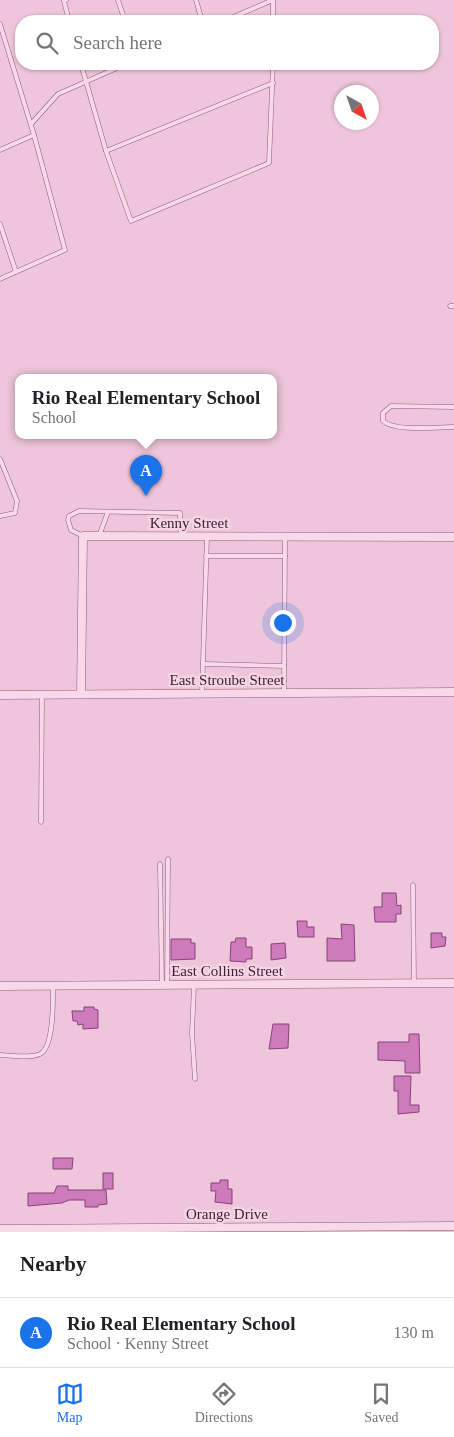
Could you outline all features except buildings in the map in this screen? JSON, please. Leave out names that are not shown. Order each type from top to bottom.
[{"type":"street","name":"Kenny Street","points":[[82,536],[454,536]]},
{"type":"street","points":[[81,694],[82,536]]},
{"type":"street","name":"East Stroube Street","points":[[0,695],[454,692]]},
{"type":"street","name":"East Collins Street","points":[[0,986],[454,984]]},
{"type":"street","name":"Orange Drive","points":[[0,1229],[454,1226]]},
{"type":"lane","points":[[66,0],[64,1],[68,15]]},
{"type":"lane","points":[[118,0],[123,15]]},
{"type":"lane","points":[[196,0],[200,15]]},
{"type":"lane","points":[[238,15],[273,0],[273,15]]},
{"type":"lane","points":[[0,24],[31,124],[65,250],[0,279]]},
{"type":"lane","points":[[82,70],[106,151],[131,221],[269,163],[273,70]]},
{"type":"lane","points":[[31,124],[58,94],[85,80],[111,70]]},
{"type":"lane","points":[[106,151],[273,83]]},
{"type":"lane","points":[[0,150],[34,135]]},
{"type":"lane","points":[[0,224],[16,272]]},
{"type":"lane","points":[[454,407],[391,406],[383,413],[383,421],[398,427],[454,427]]},
{"type":"lane","points":[[0,459],[16,501],[15,513],[0,516]]},
{"type":"lane","points":[[82,536],[71,530],[68,520],[69,516],[79,511],[180,513],[181,537]]},
{"type":"lane","points":[[99,536],[108,512]]},
{"type":"lane","points":[[202,694],[207,537]]},
{"type":"lane","points":[[284,693],[285,537]]},
{"type":"lane","points":[[206,556],[284,556]]},
{"type":"lane","points":[[204,664],[284,666]]},
{"type":"lane","points":[[41,822],[42,694]]},
{"type":"lane","points":[[164,985],[168,859]]},
{"type":"lane","points":[[160,864],[164,985]]},
{"type":"lane","points":[[413,885],[414,984]]},
{"type":"lane","points":[[194,985],[192,1033],[195,1079]]},
{"type":"lane","points":[[0,1055],[34,1056],[39,1055],[46,1048],[49,1039],[52,986]]},
{"type":"place","name":"Rio Real Elementary School","points":[[146,496]]}]
